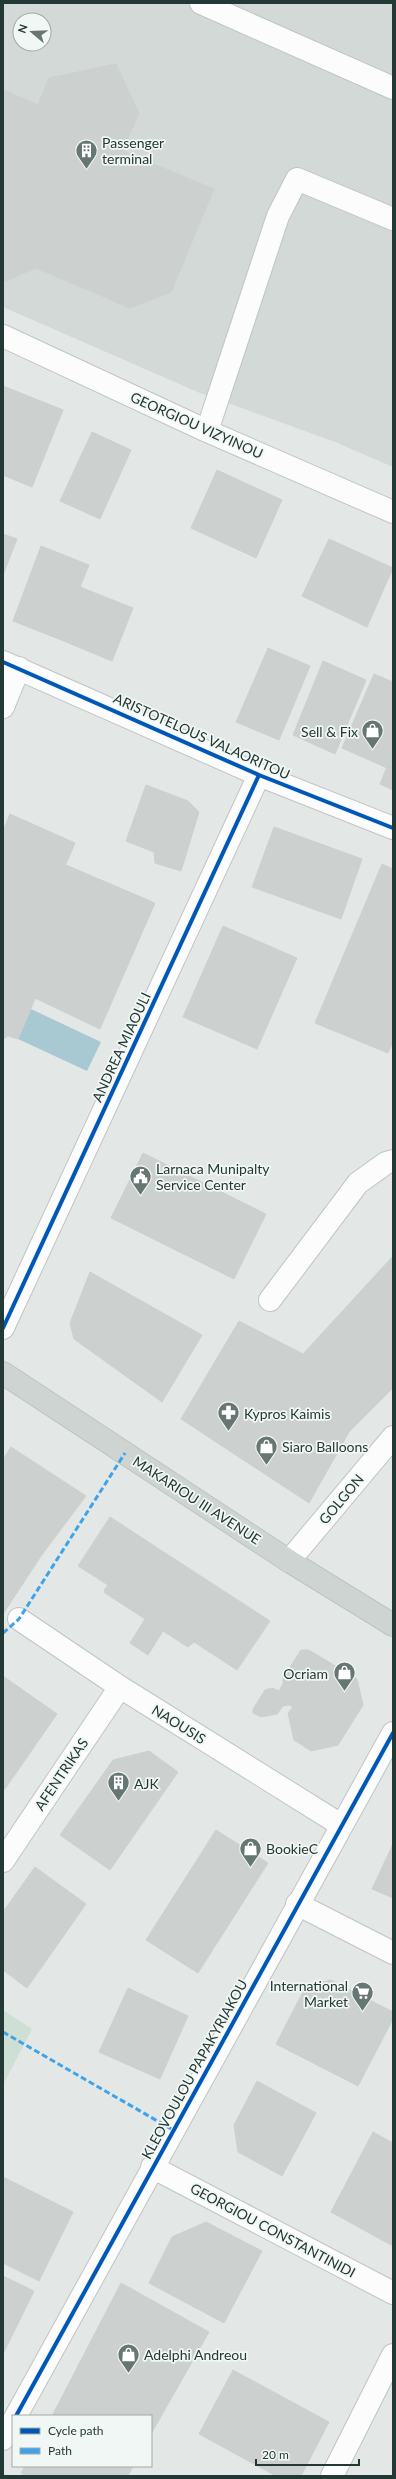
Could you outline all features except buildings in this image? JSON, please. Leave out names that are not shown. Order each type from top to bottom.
[{"type":"main road","name":"MAKARIOU III AVENUE","points":[[3,1373],[289,1561],[393,1625]]},
{"type":"street","points":[[205,4],[393,88]]},
{"type":"street","points":[[207,431],[278,216],[297,180],[393,219]]},
{"type":"street","name":"GEORGIOU VIZYINOU","points":[[3,336],[207,431],[393,512]]},
{"type":"street","points":[[3,707],[11,665]]},
{"type":"street","name":"ARISTOTELOUS VALAORITOU","points":[[11,665],[259,775],[393,828]]},
{"type":"street","name":"ANDREA MIAOULI","points":[[3,1328],[259,775]]},
{"type":"street","points":[[270,1300],[358,1183],[393,1161]]},
{"type":"street","name":"GOLGON","points":[[289,1561],[393,1436]]},
{"type":"street","name":"NAOUSIS","points":[[19,1619],[120,1687],[341,1825]]},
{"type":"street","name":"AFENTRIKAS","points":[[3,1861],[120,1687]]},
{"type":"street","name":"KLEOVOULOU PAPAKYRIAKOU","points":[[17,2415],[297,1904],[393,1733]]},
{"type":"street","points":[[297,1904],[393,1953]]},
{"type":"street","name":"GEORGIOU CONSTANTINIDI","points":[[152,2167],[393,2293]]},
{"type":"street","points":[[332,2476],[393,2355]]},
{"type":"street","points":[[3,2439],[12,2423]]},
{"type":"shaded area","points":[[3,3],[393,3],[393,467],[335,442],[200,393],[3,307]]},
{"type":"green space","points":[[3,2010],[32,2029],[3,2085]]},
{"type":"water","points":[[31,1009],[101,1042],[87,1071],[18,1039]]},
{"type":"marked path","points":[[3,1633],[19,1619],[125,1453]]},
{"type":"marked path","points":[[3,2032],[173,2130]]},
{"type":"cycle path","points":[[3,662],[259,775],[393,828]]},
{"type":"cycle path","points":[[3,1328],[259,775]]},
{"type":"cycle path","points":[[17,2415],[393,1733]]},
{"type":"place","name":"Passenger terminal","points":[[86,170]]},
{"type":"place","name":"Sell & Fix","points":[[373,750]]},
{"type":"place","name":"Larnaca Munipalty Service Center","points":[[141,1196]]},
{"type":"place","name":"Kypros Kaimis","points":[[229,1432]]},
{"type":"place","name":"Siaro Balloons","points":[[266,1466]]},
{"type":"place","name":"Ocriam","points":[[344,1692]]},
{"type":"place","name":"AJK","points":[[119,1802]]},
{"type":"place","name":"BookieC","points":[[251,1868]]},
{"type":"place","name":"International Market","points":[[363,2012]]},
{"type":"place","name":"Adelphi Andreou","points":[[129,2374]]}]
